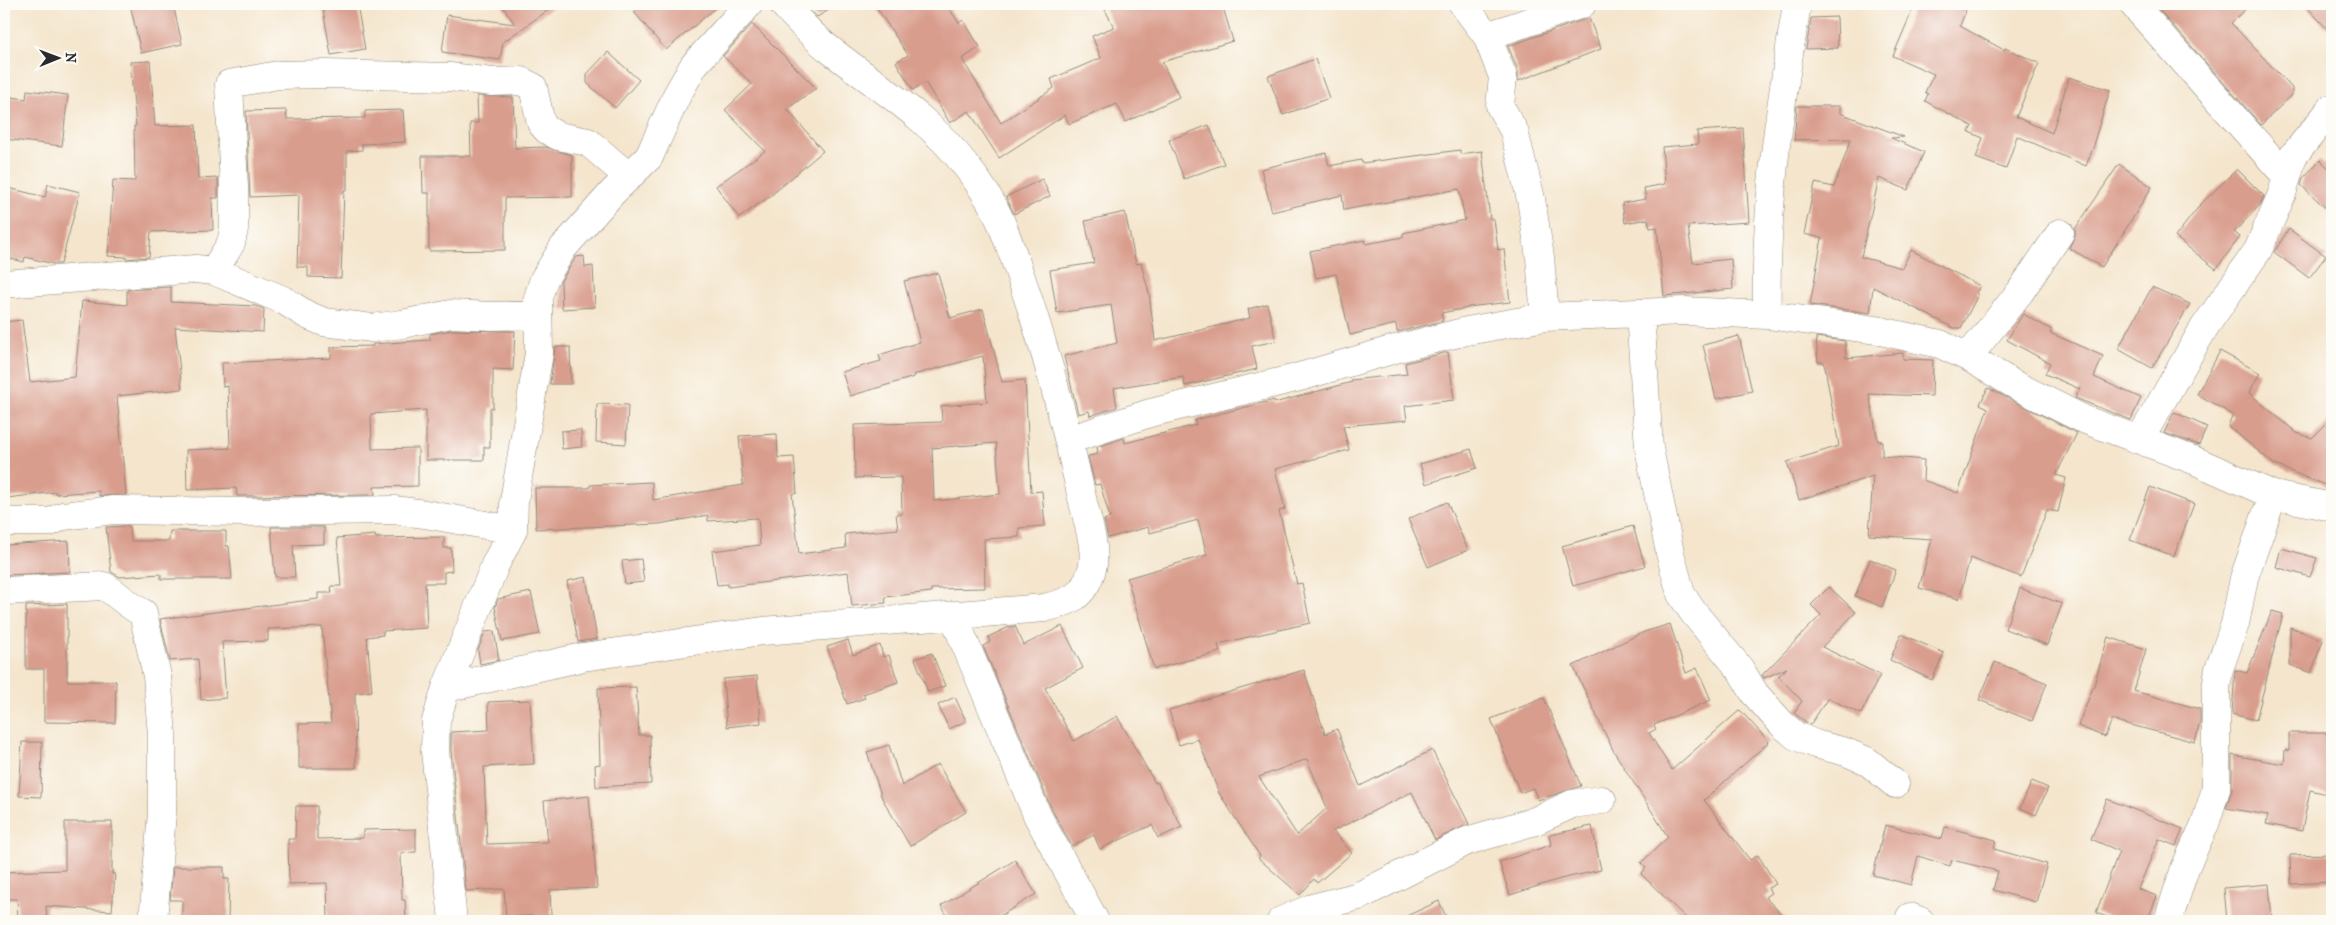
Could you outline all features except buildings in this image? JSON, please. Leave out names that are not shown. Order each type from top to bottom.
[{"type":"street","points":[[453,921],[434,751],[436,721],[446,688],[495,565],[513,530],[514,501],[539,353],[538,298],[544,279],[563,248],[649,157],[677,95],[694,65],[749,4]]},
{"type":"street","points":[[446,688],[583,657],[763,631],[1044,608],[1068,603],[1080,594],[1093,568],[1092,545],[1069,440],[1043,349],[1004,230],[993,207],[973,176],[950,146],[908,107],[827,48],[783,4]]},
{"type":"street","points":[[1463,4],[1487,36],[1503,77],[1500,106],[1514,131],[1531,199],[1546,317]]},
{"type":"street","points":[[1487,36],[1582,4]]},
{"type":"street","points":[[1767,315],[1765,265],[1771,203],[1772,166],[1797,4]]},
{"type":"street","points":[[2133,4],[2287,177]]},
{"type":"street","points":[[214,271],[231,243],[234,229],[229,84],[278,75],[325,74],[450,77],[492,82],[521,81],[533,88],[540,123],[558,136],[588,142],[629,177]]},
{"type":"street","points":[[2140,440],[2204,328],[2258,250],[2287,177],[2293,156],[2332,108]]},
{"type":"street","points":[[1968,357],[2020,292],[2060,233]]},
{"type":"street","points":[[4,284],[196,269],[214,271],[283,300],[307,315],[324,322],[372,328],[451,314],[491,316],[537,315]]},
{"type":"street","points":[[1069,440],[1150,413],[1296,378],[1395,349],[1467,331],[1546,317],[1684,311],[1767,315],[1876,330],[1940,344],[2083,419],[2196,461],[2273,495],[2332,507]]},
{"type":"street","points":[[1640,313],[1649,448],[1670,553],[1681,594],[1692,612],[1740,669],[1755,694],[1782,724],[1796,736],[1815,744],[1846,752],[1867,761],[1895,784]]},
{"type":"street","points":[[2170,919],[2185,868],[2212,804],[2216,789],[2216,689],[2219,669],[2235,624],[2244,578],[2273,495]]},
{"type":"street","points":[[4,522],[50,522],[63,516],[113,510],[243,512],[394,510],[513,530]]},
{"type":"street","points":[[4,591],[104,586],[116,593],[128,605],[143,613],[157,676],[162,734],[162,813],[153,921]]},
{"type":"street","points":[[953,615],[1038,817],[1095,921]]},
{"type":"street","points":[[1282,921],[1312,908],[1359,896],[1468,841],[1535,821],[1572,804],[1602,800]]}]
